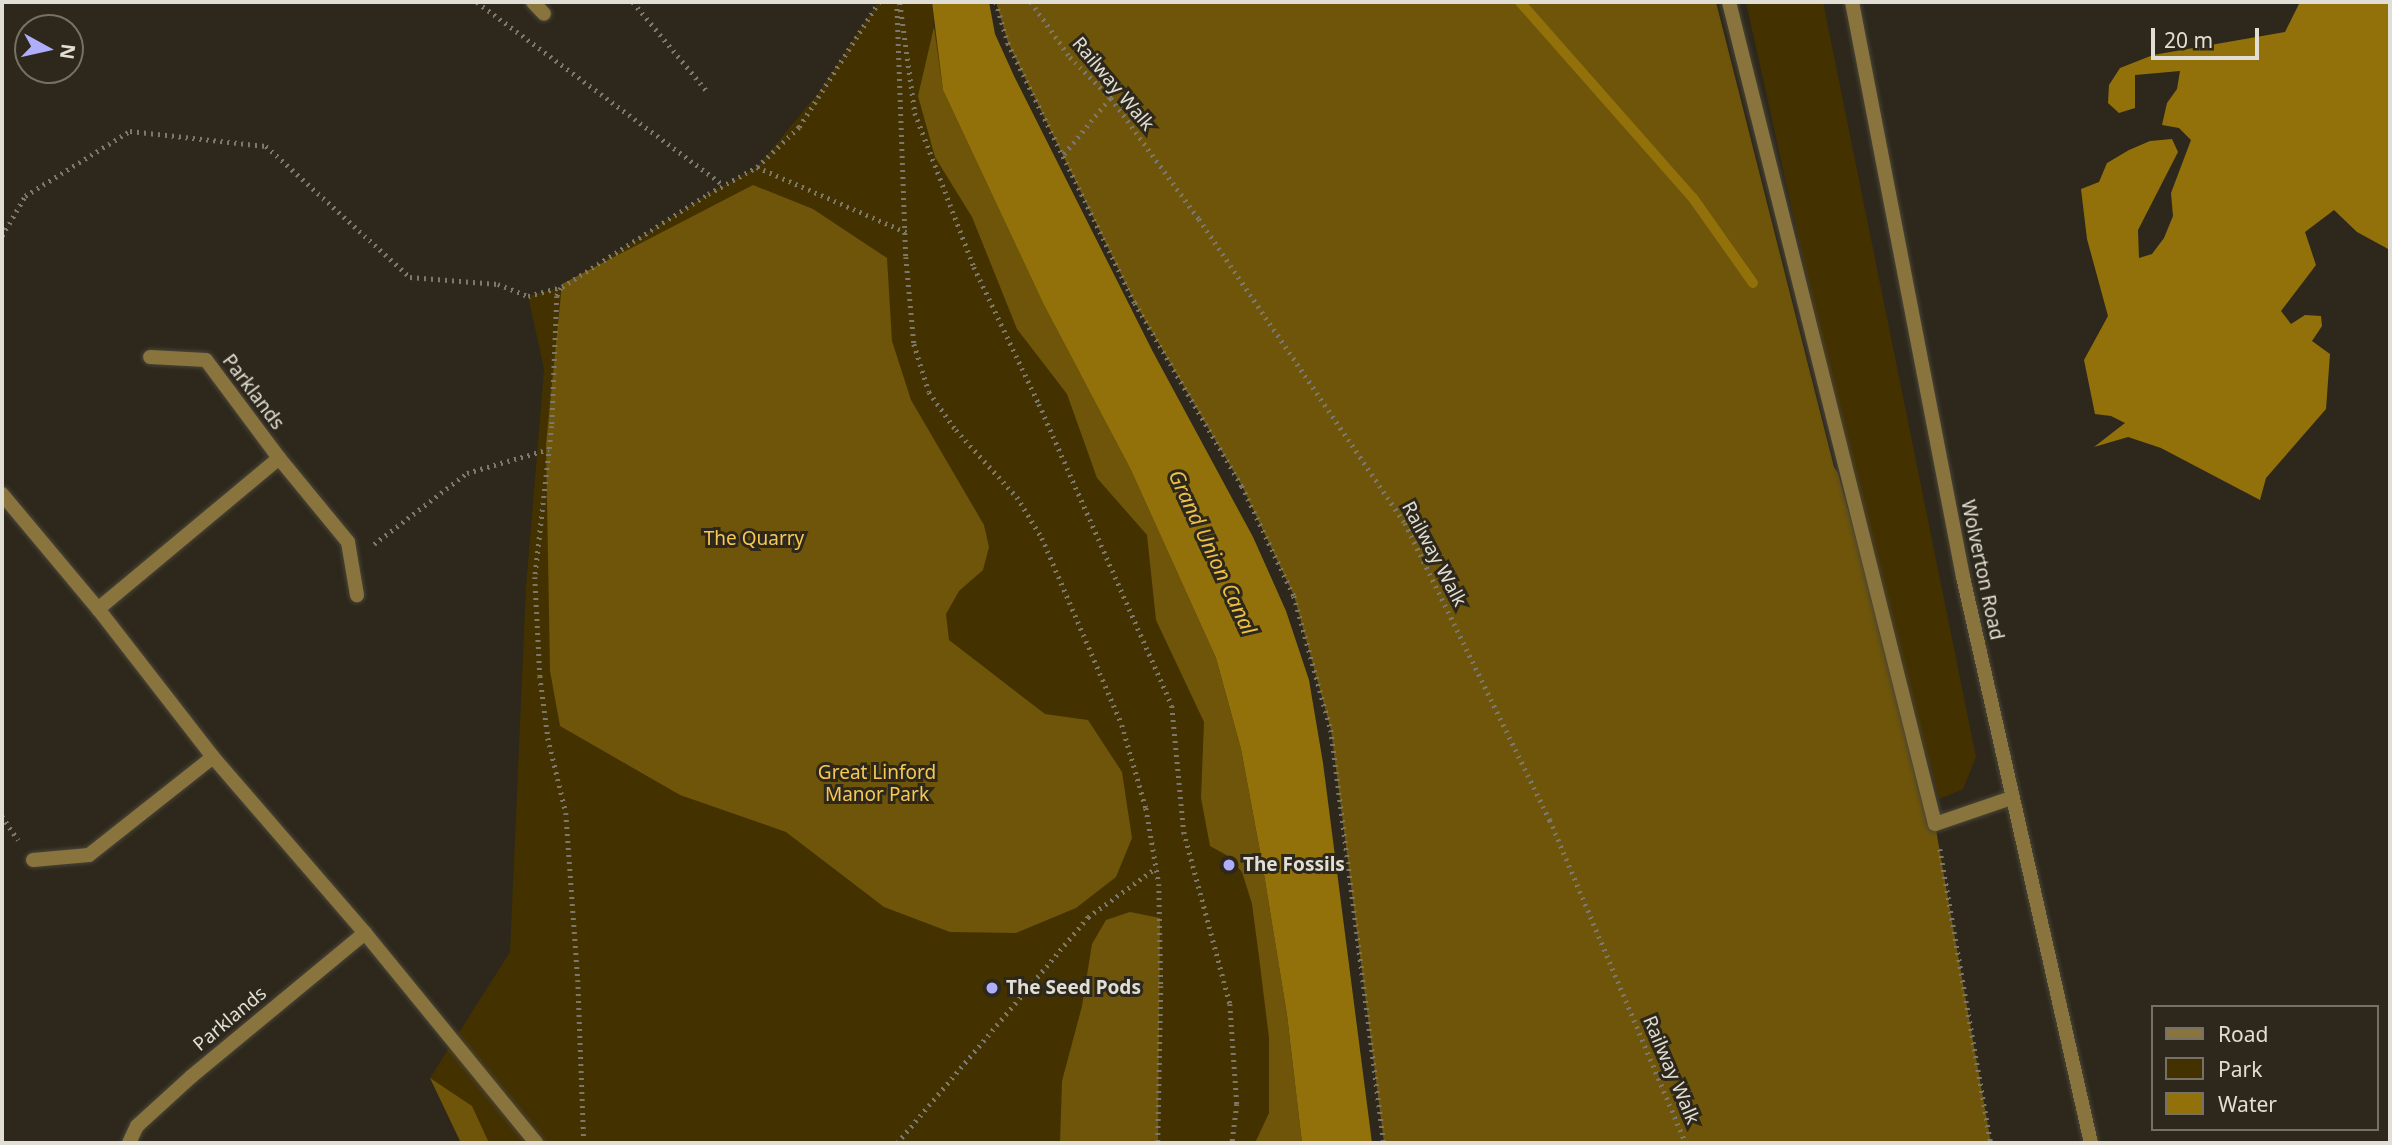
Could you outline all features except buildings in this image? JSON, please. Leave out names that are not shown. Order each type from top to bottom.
[{"type":"street","points":[[533,2],[544,14]]},
{"type":"street","points":[[1730,2],[1935,824],[2011,798]]},
{"type":"street","name":"Wolverton Road","points":[[1852,2],[1935,435],[2011,798],[2091,1143]]},
{"type":"street","name":"Parklands","points":[[150,357],[206,360],[279,458],[348,542],[357,594]]},
{"type":"street","name":"Parklands","points":[[97,609],[279,458]]},
{"type":"street","points":[[2,494],[97,609],[213,757],[365,933],[536,1143]]},
{"type":"street","points":[[33,860],[89,855],[213,757]]},
{"type":"street","name":"Parklands","points":[[129,1143],[137,1126],[192,1076],[365,933]]},
{"type":"path","points":[[477,2],[723,186]]},
{"type":"path","points":[[633,2],[707,91]]},
{"type":"path","points":[[2,236],[25,196],[130,131],[266,146],[410,277],[498,284],[528,296],[562,287],[757,167],[799,127],[879,2]]},
{"type":"path","points":[[899,2],[906,232],[914,344],[929,392],[956,430],[1017,497],[1042,538],[1122,725],[1146,808],[1156,868],[1161,986],[1158,1143]]},
{"type":"path","points":[[899,2],[919,126],[974,267],[1039,404],[1172,706],[1184,832],[1230,1004],[1237,1104],[1232,1143]]},
{"type":"path","points":[[996,2],[1008,43],[1135,303],[1242,486],[1294,596],[1331,730],[1384,1143]]},
{"type":"path","name":"Railway Walk","points":[[1032,3],[1070,57],[1111,97],[1199,219],[1405,523],[1550,820],[1686,1143]]},
{"type":"path","points":[[1064,153],[1111,97]]},
{"type":"path","points":[[757,167],[906,232]]},
{"type":"path","points":[[562,287],[557,296],[549,449],[536,577],[540,676],[548,738],[566,813],[578,980],[584,1143]]},
{"type":"path","points":[[351,562],[467,473],[549,449]]},
{"type":"path","points":[[1935,824],[1992,1143]]},
{"type":"path","points":[[897,1143],[1088,916],[1156,868]]},
{"type":"green space","name":"Great Linford Manor Park","points":[[878,2],[932,2],[934,27],[1216,658],[1302,1143],[461,1143],[430,1078],[510,952],[526,587],[544,369],[528,296],[562,287],[708,194],[757,167],[819,92]]},
{"type":"green space","points":[[996,2],[1716,2],[1834,467],[1838,473],[1935,824],[1991,1143],[1384,1143],[1331,730],[1294,596],[1242,486],[1135,303],[1008,43]]},
{"type":"green space","points":[[1746,2],[1823,2],[1976,757],[1963,789],[1939,799],[1906,685],[1824,354]]},
{"type":"green space","points":[[934,27],[943,90],[1044,305],[1131,470],[1216,658],[1241,749],[1262,862],[1287,1015],[1302,1143],[1255,1143],[1269,1113],[1269,1038],[1252,904],[1242,872],[1228,856],[1210,846],[1201,798],[1204,722],[1156,620],[1147,535],[1097,478],[1067,394],[1017,329],[972,217],[935,157],[918,96]]},
{"type":"green space","name":"The Quarry","points":[[753,185],[813,209],[887,258],[892,341],[911,400],[984,525],[989,547],[983,570],[959,591],[946,614],[949,640],[1045,714],[1088,720],[1122,772],[1132,838],[1116,877],[1076,908],[1016,933],[950,932],[884,907],[786,832],[680,795],[560,726],[550,671],[546,444],[562,284]]},
{"type":"green space","points":[[1130,912],[1160,918],[1158,1143],[1060,1143],[1062,1081],[1082,1006],[1092,944],[1106,920]]},
{"type":"green space","points":[[430,1078],[472,1106],[489,1143],[461,1143]]},
{"type":"water","name":"Grand Union Canal","points":[[932,2],[989,2],[995,34],[1014,76],[1153,352],[1253,537],[1286,611],[1309,680],[1323,763],[1372,1143],[1302,1143],[1287,1015],[1262,862],[1241,749],[1216,658],[1131,470],[1044,305],[943,90]]},
{"type":"water","points":[[2300,2],[2390,2],[2390,250],[2357,232],[2334,210],[2305,232],[2316,265],[2281,311],[2291,324],[2305,315],[2321,316],[2322,326],[2312,341],[2330,354],[2326,409],[2266,478],[2260,500],[2161,448],[2128,437],[2094,447],[2125,423],[2111,416],[2095,414],[2084,360],[2108,316],[2087,239],[2081,189],[2099,182],[2107,163],[2129,150],[2150,141],[2172,139],[2178,152],[2138,230],[2139,258],[2152,254],[2164,238],[2173,216],[2171,193],[2191,140],[2179,128],[2162,125],[2167,103],[2177,89],[2180,71],[2135,75],[2135,108],[2119,113],[2108,103],[2109,85],[2120,68],[2153,55],[2285,32]]},
{"type":"waterway","points":[[1520,2],[1693,198],[1753,283]]},
{"type":"place","name":"The Fossils","points":[[1229,865]]},
{"type":"place","name":"The Seed Pods","points":[[992,988]]}]
